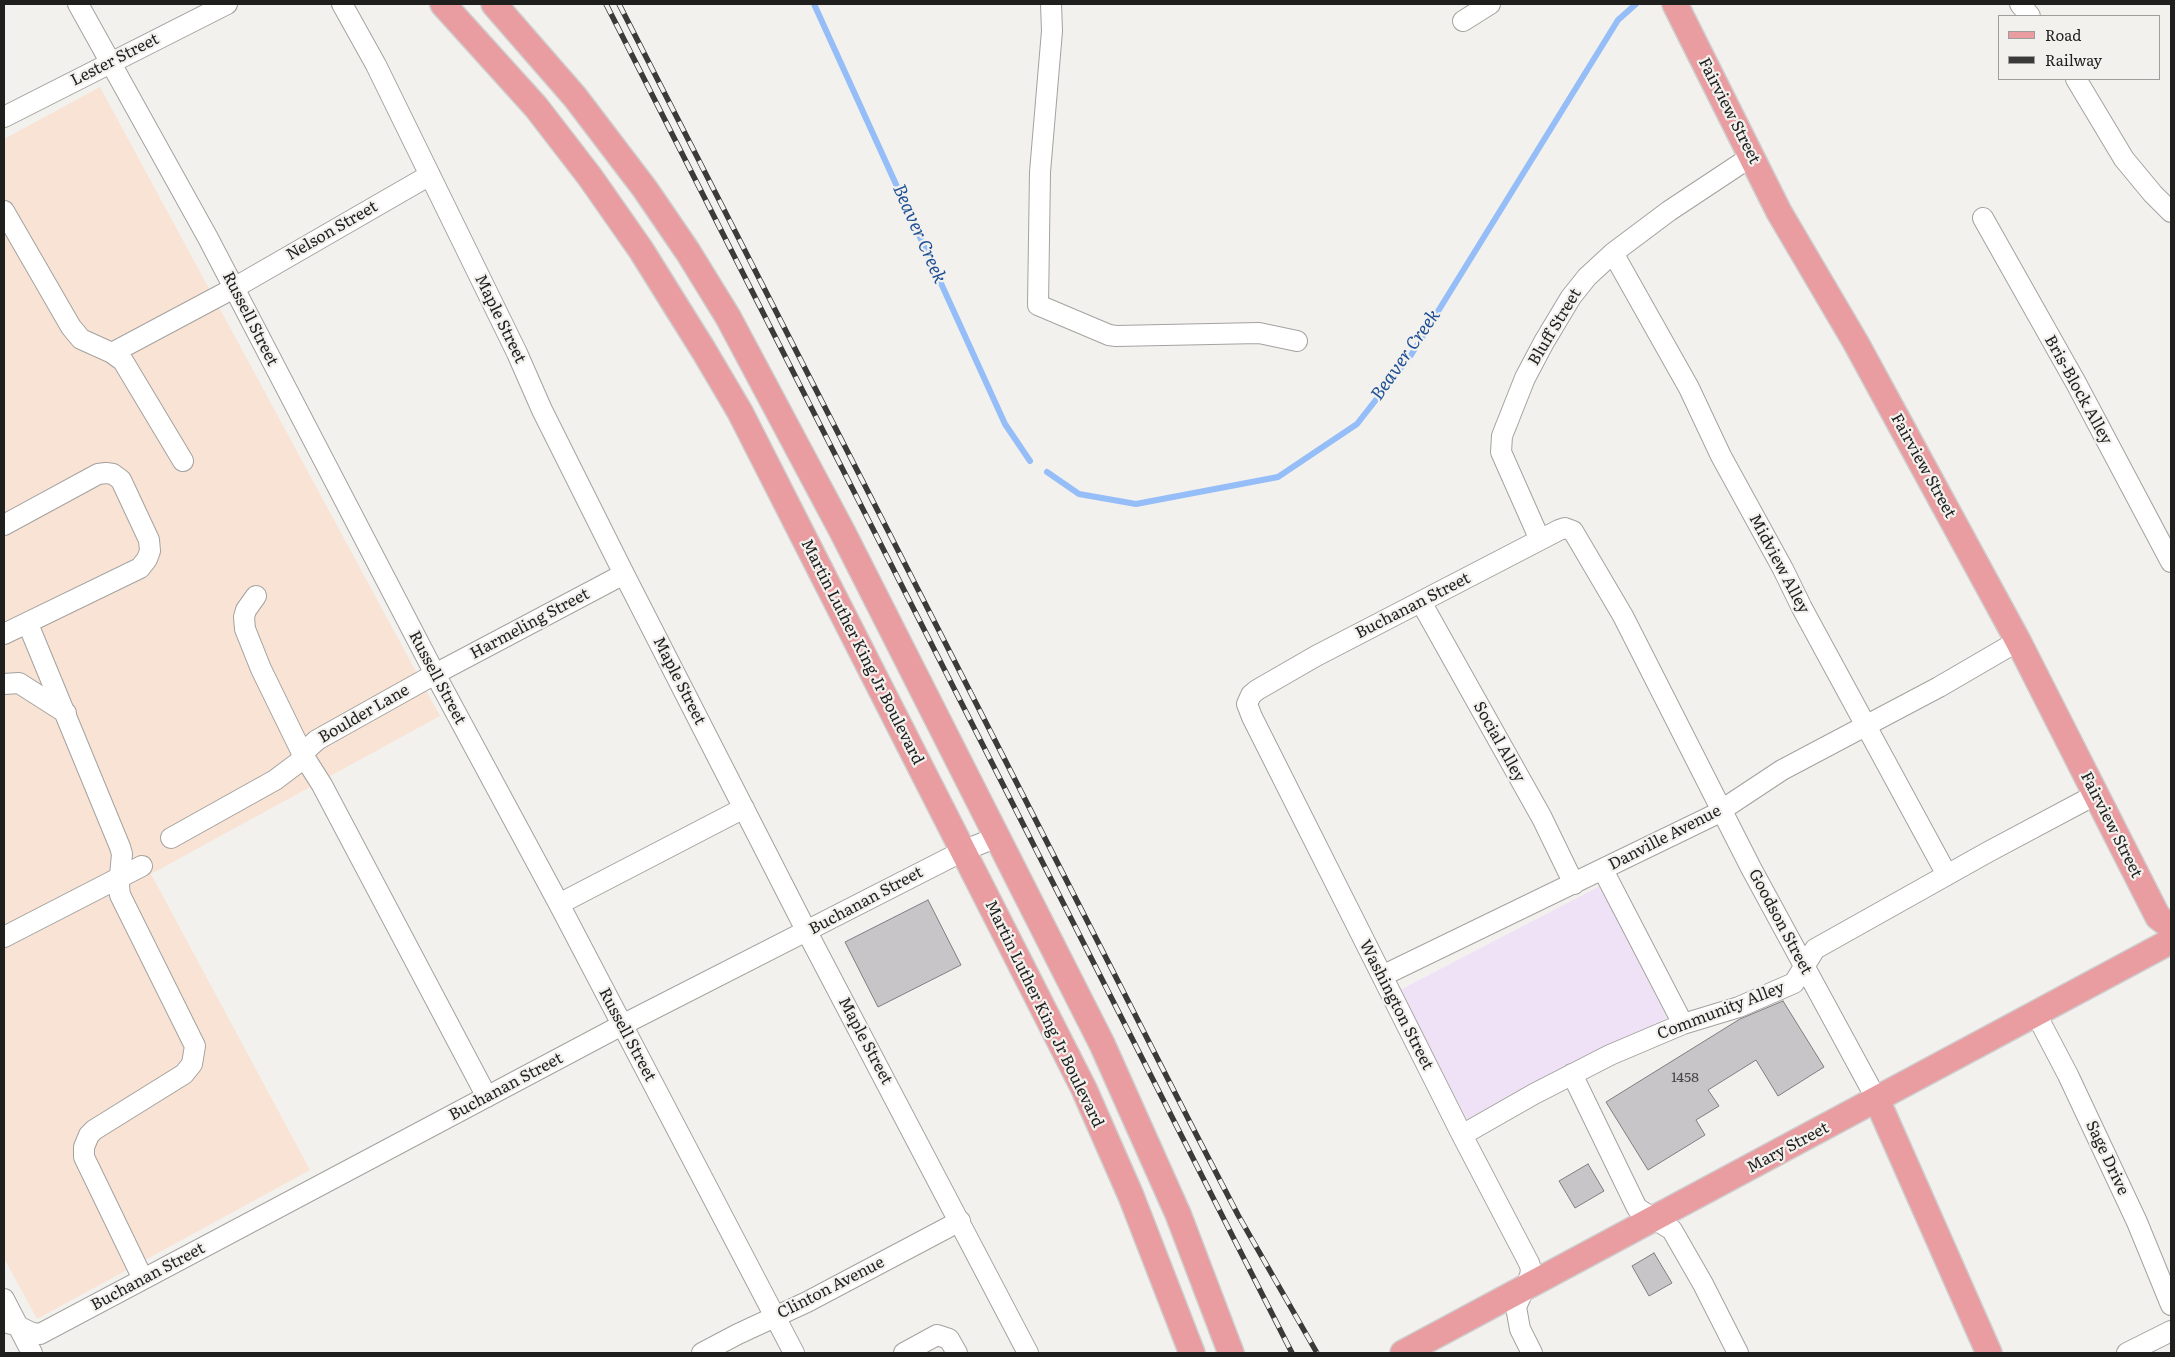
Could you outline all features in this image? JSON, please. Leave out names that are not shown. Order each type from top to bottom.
[{"type":"main road","name":"Martin Luther King Jr Boulevard","points":[[443,4],[536,107],[590,177],[642,250],[740,412],[1084,1089],[1131,1196],[1192,1353]]},
{"type":"main road","points":[[494,4],[575,97],[645,189],[728,317],[842,530],[1106,1052],[1178,1214],[1231,1353]]},
{"type":"main road","name":"Fairview Street","points":[[1675,4],[1779,212],[1856,343],[2018,641],[2158,917],[2171,927]]},
{"type":"main road","name":"Mary Street","points":[[1404,1353],[2171,941]]},
{"type":"main road","name":"Goodson Street","points":[[1877,1100],[1989,1353]]},
{"type":"street","name":"Russell Street","points":[[78,4],[234,288],[435,674],[559,904],[794,1353]]},
{"type":"street","name":"Lester Street","points":[[4,117],[227,4]]},
{"type":"street","name":"Maple Street","points":[[342,4],[376,65],[542,410],[624,574],[1028,1353]]},
{"type":"street","points":[[1051,4],[1052,32],[1040,172],[1038,305],[1109,335],[1116,336],[1259,333],[1296,341]]},
{"type":"street","points":[[1463,21],[1490,4]]},
{"type":"street","points":[[2020,4],[2029,15]]},
{"type":"street","points":[[2077,80],[2124,159],[2152,194],[2171,212]]},
{"type":"street","name":"Bluff Street","points":[[1540,540],[1501,452],[1502,436],[1525,378],[1544,342],[1571,297],[1587,277],[1613,253],[1669,211],[1752,156]]},
{"type":"street","name":"Nelson Street","points":[[112,353],[234,288],[430,175]]},
{"type":"street","points":[[4,211],[70,327],[81,339],[112,353],[123,362],[183,461]]},
{"type":"street","name":"Bris-Block Alley","points":[[1983,218],[2076,383],[2171,562]]},
{"type":"street","name":"Midview Alley","points":[[1613,253],[1689,388],[1721,456],[1947,875]]},
{"type":"street","points":[[4,525],[98,474],[106,472],[113,474],[121,480],[149,540],[150,551],[140,568],[4,634]]},
{"type":"street","name":"Goodson Street","points":[[1540,540],[1565,528],[1577,536],[1623,616],[1722,810],[1877,1100]]},
{"type":"street","name":"Buchanan Street","points":[[1286,673],[1540,540]]},
{"type":"street","name":"Harmeling Street","points":[[435,674],[624,574]]},
{"type":"street","points":[[256,596],[246,610],[244,617],[245,629],[261,669],[303,755],[322,785],[487,1097]]},
{"type":"street","name":"Social Alley","points":[[1421,602],[1542,818],[1574,884]]},
{"type":"street","points":[[28,624],[120,847],[120,895],[195,1046],[192,1064],[184,1074],[94,1130],[89,1135],[84,1147],[84,1157],[143,1279]]},
{"type":"street","name":"Danville Avenue","points":[[1382,976],[1603,870],[1722,810],[1782,770],[1939,687],[2018,641]]},
{"type":"street","name":"Washington Street","points":[[1286,673],[1257,690],[1251,695],[1247,704],[1256,726],[1462,1135],[1529,1263],[1531,1269],[1530,1276],[1516,1307],[1517,1321],[1532,1353]]},
{"type":"street","name":"Boulder Lane","points":[[171,838],[276,780],[299,762],[317,740],[435,674]]},
{"type":"street","points":[[4,684],[19,683],[66,713]]},
{"type":"street","name":"Community Alley","points":[[1462,1135],[1610,1055],[1683,1024],[1738,1007],[1794,983],[1815,948],[2095,795]]},
{"type":"street","points":[[559,904],[744,808]]},
{"type":"street","name":"Buchanan Street","points":[[11,1324],[32,1333],[40,1334],[622,1026],[963,851],[997,837]]},
{"type":"street","points":[[4,937],[142,866]]},
{"type":"street","points":[[1603,870],[1683,1024]]},
{"type":"street","name":"Sage Drive","points":[[2036,1014],[2068,1075],[2133,1213],[2171,1305]]},
{"type":"street","points":[[1572,1074],[1637,1208],[1672,1230],[1703,1284],[1738,1353]]},
{"type":"street","name":"Clinton Avenue","points":[[702,1353],[960,1221]]},
{"type":"street","points":[[4,1299],[11,1324],[32,1353]]},
{"type":"street","points":[[2127,1353],[2171,1331]]},
{"type":"street","points":[[904,1353],[937,1335],[949,1339],[957,1353]]},
{"type":"shaded area","points":[[100,87],[440,716],[151,874],[310,1170],[37,1319],[4,1258],[4,139]]},
{"type":"shaded area","points":[[1600,886],[1667,1018],[1468,1121],[1400,990]]},
{"type":"building","points":[[928,900],[961,965],[878,1007],[845,942]]},
{"type":"building","points":[[1783,1001],[1824,1067],[1778,1096],[1756,1060],[1708,1090],[1719,1106],[1696,1120],[1705,1135],[1648,1170],[1606,1102],[1740,1019]]},
{"type":"building","points":[[1588,1164],[1604,1191],[1575,1208],[1559,1181]]},
{"type":"building","points":[[1654,1253],[1672,1283],[1649,1296],[1632,1266]]},
{"type":"waterway","name":"Beaver Creek","points":[[814,4],[1005,424],[1030,461]]},
{"type":"waterway","name":"Beaver Creek","points":[[1047,472],[1079,494],[1136,504],[1278,477],[1357,424],[1411,355],[1618,20],[1636,4]]},
{"type":"railway","points":[[606,4],[1292,1353]]},
{"type":"railway","points":[[619,4],[1197,1136],[1238,1215],[1317,1353]]}]
